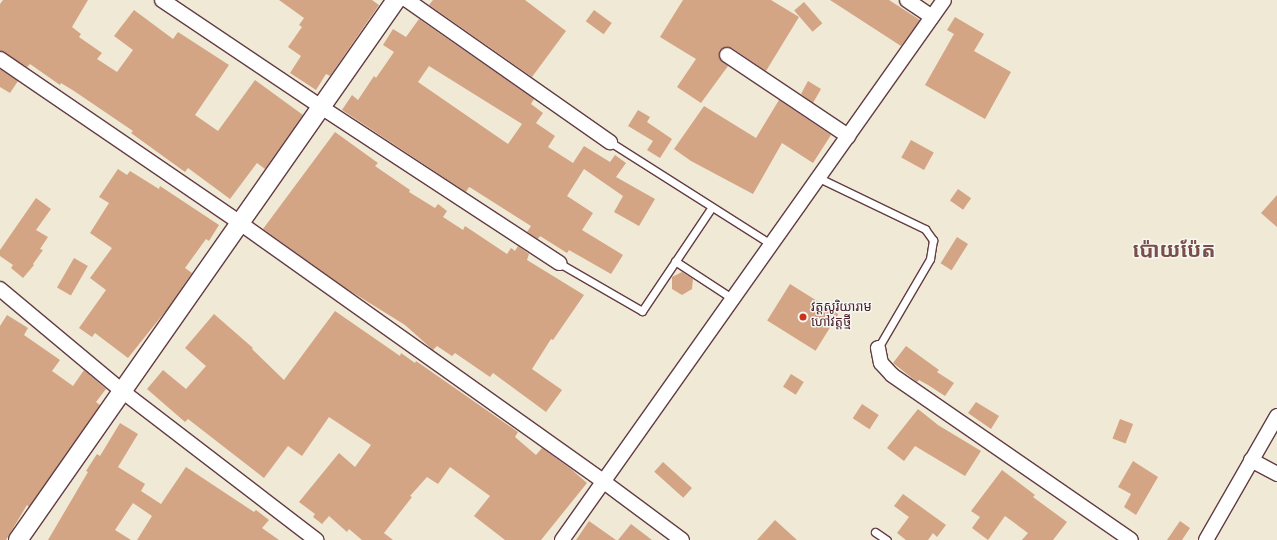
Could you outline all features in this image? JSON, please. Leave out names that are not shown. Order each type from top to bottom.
[{"type":"street","points":[[162,0],[321,108],[559,263]]},
{"type":"street","points":[[18,540],[396,0]]},
{"type":"street","points":[[407,0],[610,142]]},
{"type":"street","points":[[907,0],[932,16]]},
{"type":"street","points":[[562,540],[944,0]]},
{"type":"street","points":[[727,55],[848,136]]},
{"type":"street","points":[[0,59],[240,223],[604,482],[682,540]]},
{"type":"street","points":[[0,289],[122,391],[316,540]]},
{"type":"street","points":[[878,348],[881,363],[892,375],[1131,540]]},
{"type":"street","points":[[1206,540],[1277,416]]},
{"type":"street","points":[[1251,460],[1277,474]]},
{"type":"lane","points":[[610,142],[772,245]]},
{"type":"lane","points":[[819,178],[926,229],[933,240],[930,259],[878,348]]},
{"type":"lane","points":[[559,263],[642,311],[712,207]]},
{"type":"lane","points":[[676,262],[733,299]]},
{"type":"lane","points":[[874,532],[887,540]]},
{"type":"building","points":[[3,0],[88,0],[72,27],[81,34],[79,37],[102,53],[97,59],[117,72],[133,50],[114,36],[134,10],[173,39],[178,32],[229,65],[195,115],[218,131],[255,80],[303,115],[265,169],[257,163],[230,199],[188,168],[185,172],[131,133],[133,131],[74,91],[61,83],[60,85],[30,64],[27,67],[0,51],[0,4]]},
{"type":"building","points":[[279,0],[372,0],[379,5],[330,76],[326,74],[316,90],[290,73],[301,56],[288,47],[302,27],[299,25],[304,18]]},
{"type":"building","points":[[433,0],[525,0],[566,31],[532,77],[429,5]]},
{"type":"building","points":[[683,0],[771,0],[799,17],[766,71],[732,48],[723,48],[720,51],[719,58],[728,66],[701,103],[677,87],[696,59],[660,37]]},
{"type":"building","points":[[830,0],[889,0],[920,20],[901,46]]},
{"type":"building","points":[[804,2],[822,23],[813,32],[794,11]]},
{"type":"building","points":[[594,10],[612,23],[604,34],[586,21]]},
{"type":"building","points":[[955,17],[984,34],[974,51],[1011,72],[985,119],[925,85],[954,34],[947,30]]},
{"type":"building","points":[[419,19],[534,99],[531,104],[543,113],[536,123],[555,136],[548,147],[573,163],[584,146],[610,162],[615,155],[626,163],[616,177],[655,199],[639,226],[614,212],[623,196],[584,169],[567,196],[593,213],[582,230],[623,255],[611,274],[569,250],[567,253],[540,236],[538,239],[527,232],[531,226],[471,188],[469,187],[466,192],[342,110],[352,95],[358,100],[374,76],[376,78],[394,52],[383,45],[393,29],[406,37]],"holes":[[[429,66],[522,124],[508,144],[418,82]]]},
{"type":"building","points":[[0,69],[18,81],[10,93],[0,87]]},
{"type":"building","points":[[808,81],[821,89],[813,103],[801,94]]},
{"type":"building","points":[[779,100],[831,135],[813,163],[782,143],[753,194],[691,161],[674,149],[704,106],[756,138]]},
{"type":"building","points":[[638,110],[650,117],[647,122],[672,139],[660,158],[647,150],[653,141],[628,126]]},
{"type":"building","points":[[335,132],[378,163],[375,166],[410,190],[409,192],[435,208],[438,204],[447,211],[443,217],[463,230],[465,226],[507,254],[511,248],[515,251],[518,246],[529,254],[527,260],[584,295],[553,340],[551,339],[532,369],[562,390],[546,412],[493,373],[490,377],[455,353],[452,356],[437,346],[433,350],[405,325],[347,289],[263,229]]},
{"type":"building","points":[[911,140],[934,153],[924,170],[901,157]]},
{"type":"building","points":[[118,169],[127,175],[130,171],[159,189],[160,186],[219,225],[209,241],[206,239],[185,268],[192,273],[168,308],[128,358],[95,333],[92,337],[79,328],[106,290],[90,278],[112,248],[90,233],[109,203],[99,197]]},
{"type":"building","points":[[958,189],[971,198],[963,210],[950,200]]},
{"type":"building","points":[[1277,195],[1277,227],[1261,213]]},
{"type":"building","points":[[36,198],[51,209],[36,230],[48,237],[40,249],[43,250],[33,264],[34,265],[23,278],[11,268],[13,265],[0,256],[0,250]]},
{"type":"building","points":[[957,237],[968,244],[952,270],[941,263]]},
{"type":"building","points":[[74,258],[88,266],[71,295],[57,287]]},
{"type":"building","points":[[682,272],[693,279],[692,289],[682,295],[672,289],[672,277]]},
{"type":"building","name":"វត្តសូរិយារាម ហៅវត្តថ្មី","points":[[790,284],[838,314],[816,351],[767,320]]},
{"type":"building","points":[[335,311],[400,356],[401,353],[415,363],[416,361],[518,432],[515,437],[536,455],[542,448],[571,469],[587,483],[541,540],[505,540],[474,516],[490,496],[450,467],[438,484],[427,477],[410,496],[412,497],[384,533],[393,540],[362,540],[349,529],[347,532],[329,516],[322,524],[313,517],[315,514],[299,502],[339,453],[355,467],[371,445],[329,417],[302,456],[288,446],[264,478],[188,419],[185,422],[147,389],[163,370],[186,389],[206,366],[185,348],[214,314],[253,348],[252,349],[284,380]]},
{"type":"building","points":[[7,315],[28,328],[24,335],[60,360],[52,371],[73,386],[84,370],[106,389],[96,402],[100,405],[29,507],[27,505],[6,540],[0,540],[0,326]]},
{"type":"building","points":[[906,346],[939,370],[937,372],[954,383],[945,396],[919,380],[917,382],[893,363]]},
{"type":"building","points":[[791,374],[804,382],[796,395],[783,387]]},
{"type":"building","points":[[976,402],[999,416],[991,429],[968,413]]},
{"type":"building","points":[[862,404],[879,415],[870,429],[853,418]]},
{"type":"building","points":[[918,409],[938,425],[981,451],[965,476],[915,446],[904,461],[887,448]]},
{"type":"building","points":[[1120,419],[1133,424],[1126,444],[1112,439]]},
{"type":"building","points":[[120,423],[138,434],[118,467],[145,484],[141,491],[161,504],[186,467],[254,512],[256,510],[269,520],[262,528],[279,540],[137,540],[152,516],[133,503],[115,530],[131,540],[48,540],[88,472],[86,471],[97,454],[100,456]]},
{"type":"building","points":[[1133,461],[1158,477],[1136,515],[1124,507],[1131,494],[1118,487]]},
{"type":"building","points":[[663,462],[692,488],[683,498],[654,472]]},
{"type":"building","points":[[1002,470],[1035,495],[1033,497],[1067,522],[1053,540],[1022,540],[1028,533],[1005,516],[988,540],[972,528],[980,517],[971,511]]},
{"type":"building","points":[[903,494],[946,525],[937,537],[933,533],[928,540],[906,540],[897,533],[909,517],[894,506]]},
{"type":"building","points":[[775,520],[797,540],[757,540]]},
{"type":"building","points":[[589,521],[616,540],[576,540]]},
{"type":"building","points":[[1180,521],[1190,528],[1182,540],[1167,540]]},
{"type":"building","points":[[631,524],[652,540],[618,540]]},
{"type":"place","name":"វត្តសូរិយារាម ហៅវត្តថ្មី","points":[[803,317]]},
{"type":"district","name":"ប៉ោយប៉ែត","points":[[1174,254]]}]
